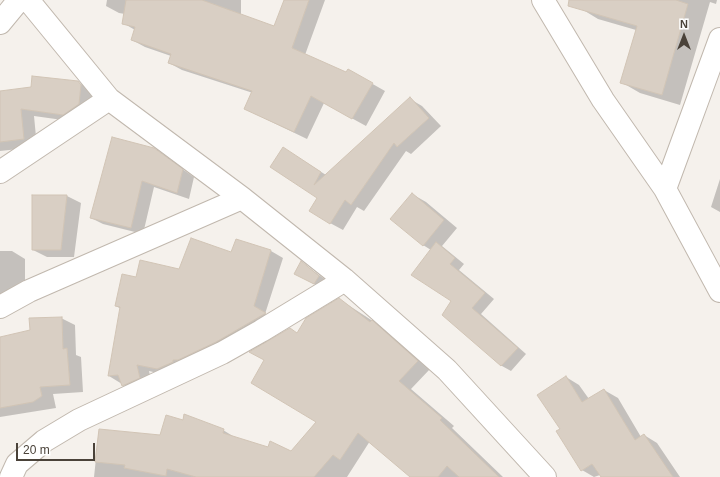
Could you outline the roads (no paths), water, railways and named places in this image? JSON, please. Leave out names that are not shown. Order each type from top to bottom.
[{"type":"street","points":[[0,23],[18,0]]},
{"type":"street","points":[[28,0],[109,99],[242,198],[345,280],[447,370],[545,477]]},
{"type":"street","points":[[543,0],[603,100],[665,189],[720,291]]},
{"type":"street","points":[[665,189],[720,39]]},
{"type":"street","points":[[0,172],[109,99]]},
{"type":"street","points":[[0,307],[29,291],[242,198]]},
{"type":"street","points":[[11,477],[17,464],[50,437],[79,420],[222,353],[345,280]]}]
